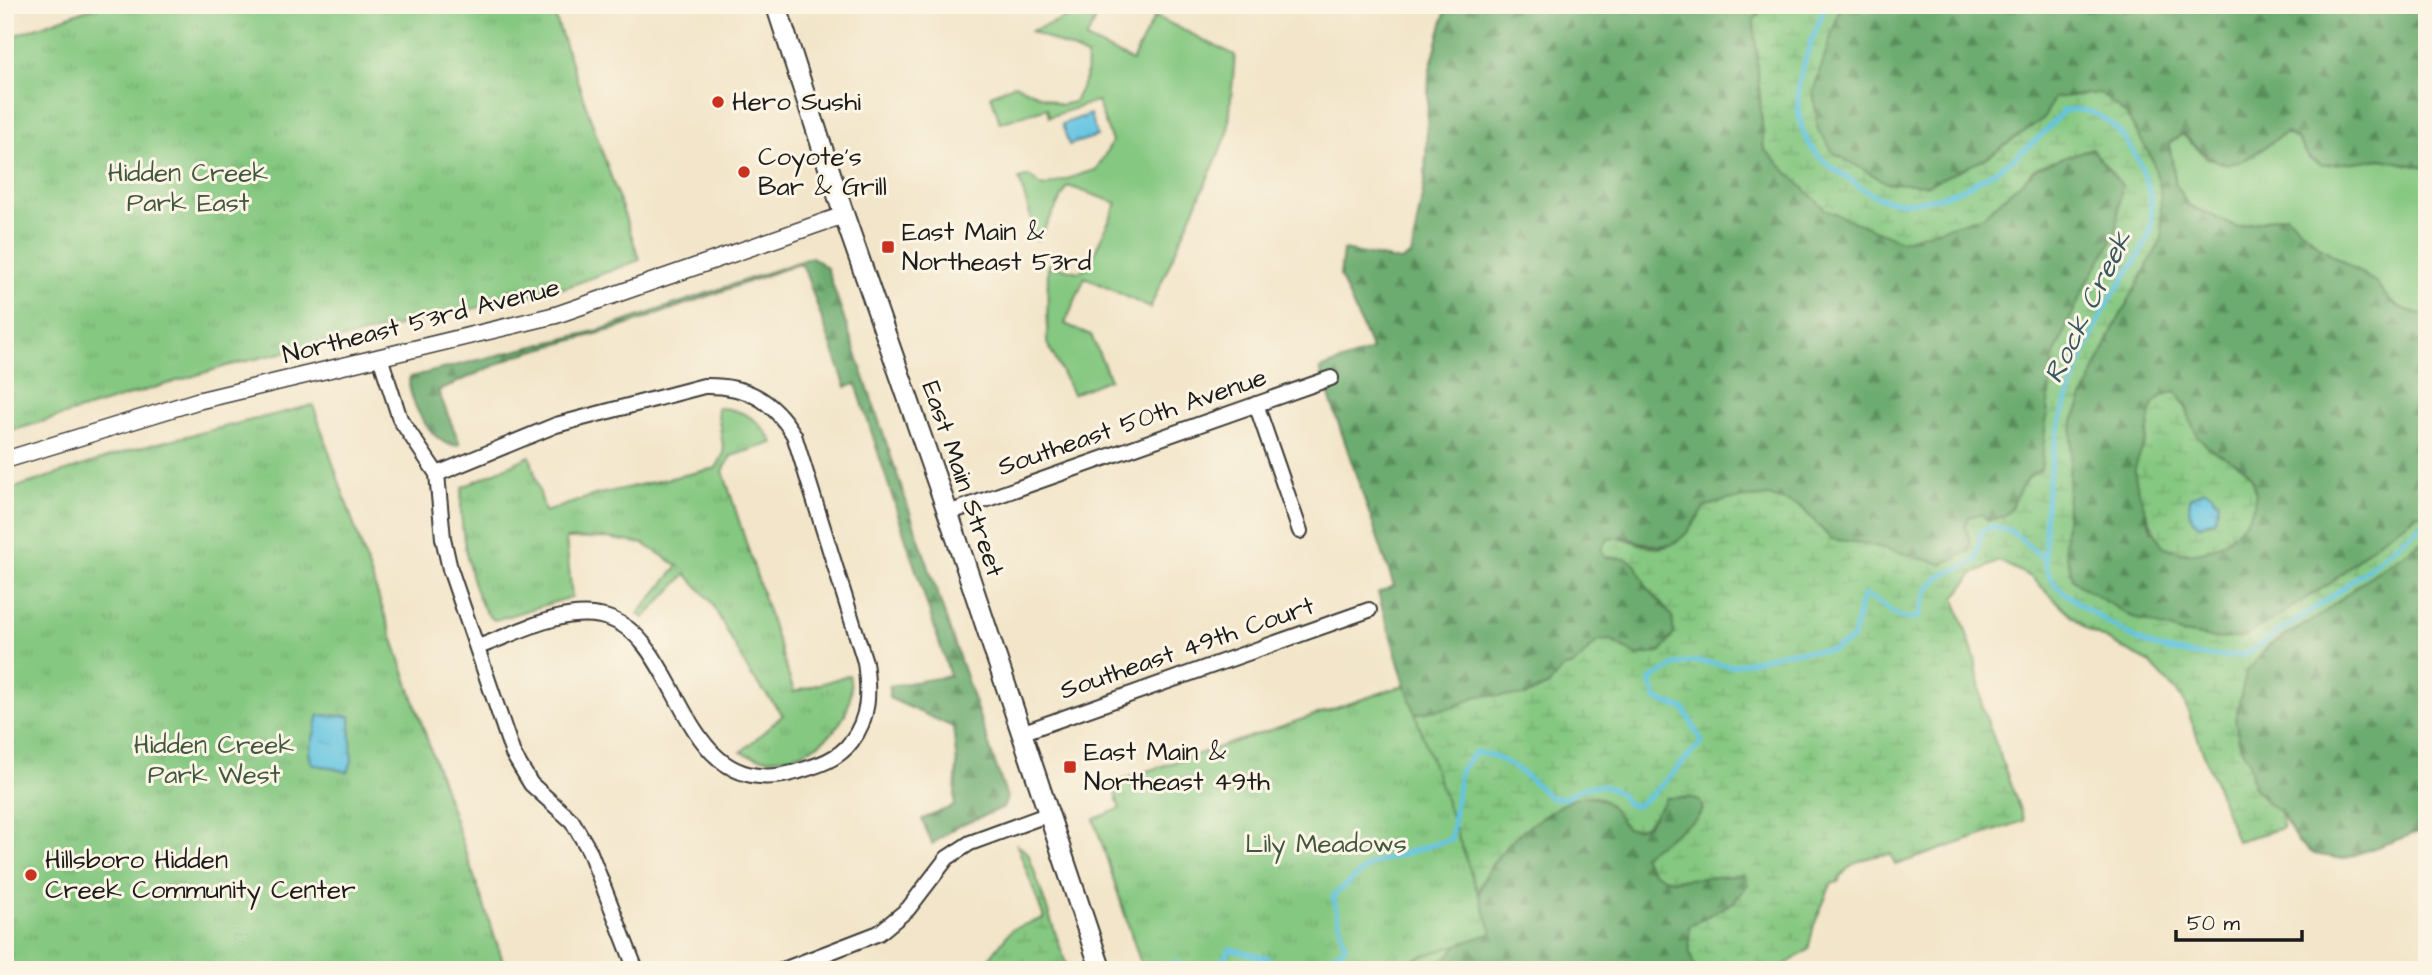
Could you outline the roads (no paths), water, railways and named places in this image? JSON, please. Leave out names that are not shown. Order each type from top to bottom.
[{"type":"main road","name":"East Main Street","points":[[776,5],[844,215],[948,513],[1101,970]]},
{"type":"street","name":"Northeast 53rd Avenue","points":[[5,460],[197,401],[586,306],[844,215]]},
{"type":"street","points":[[380,357],[400,419],[437,474],[447,559],[513,754],[531,784],[572,821],[583,840],[600,875],[636,970]]},
{"type":"street","name":"Southeast 50th Avenue","points":[[948,513],[1331,378]]},
{"type":"street","points":[[437,474],[556,425],[704,386],[725,386],[753,393],[782,415],[794,435],[865,662],[869,692],[862,727],[843,753],[817,766],[780,776],[756,776],[724,762],[706,744],[686,717],[644,642],[629,628],[601,616],[565,616],[478,647]]},
{"type":"street","points":[[1256,404],[1300,531]]},
{"type":"street","name":"Southeast 49th Court","points":[[1021,733],[1369,610]]},
{"type":"street","points":[[783,970],[879,933],[908,909],[947,858],[970,843],[1049,814]]},
{"type":"water","points":[[1090,114],[1097,136],[1069,145],[1062,124]]},
{"type":"water","points":[[2204,490],[2210,492],[2219,503],[2215,519],[2199,526],[2191,517],[2190,501],[2191,497]]},
{"type":"water","points":[[319,715],[350,716],[352,761],[348,772],[312,764],[309,754]]},
{"type":"waterway","name":"Rock Creek","points":[[1825,5],[1800,78],[1799,115],[1805,137],[1824,162],[1870,194],[1904,202],[1929,199],[1955,191],[2006,164],[2048,129],[2063,111],[2081,110],[2098,116],[2113,126],[2137,158],[2145,176],[2152,213],[2147,239],[2106,306],[2081,361],[2062,417],[2049,474],[2046,564],[2052,580],[2067,595],[2092,613],[2149,645],[2205,656],[2243,654],[2255,649],[2314,609],[2427,521]]},
{"type":"waterway","points":[[1308,970],[1345,947],[1333,896],[1371,864],[1451,839],[1460,771],[1475,752],[1496,758],[1516,769],[1550,798],[1566,798],[1580,789],[1598,786],[1614,790],[1626,803],[1636,806],[1663,784],[1702,742],[1684,709],[1656,699],[1650,680],[1677,664],[1697,661],[1732,666],[1788,652],[1832,650],[1852,640],[1863,595],[1903,618],[1918,617],[1928,589],[1939,577],[1976,561],[1981,532],[1992,526],[2011,531],[2045,560]]},
{"type":"waterway","points":[[1215,970],[1230,949],[1268,958],[1273,970]]},
{"type":"waterway","points":[[1151,967],[1177,963],[1185,970]]},
{"type":"place","name":"Hero Sushi","points":[[718,102]]},
{"type":"place","name":"Coyote's Bar & Grill","points":[[744,172]]},
{"type":"place","name":"East Main & Northeast 53rd","points":[[888,247]]},
{"type":"place","name":"East Main & Northeast 49th","points":[[1070,767]]},
{"type":"place","name":"Hillsboro Hidden Creek Community Center","points":[[31,875]]},
{"type":"park label","name":"Hidden Creek Park East","points":[[188,188]]},
{"type":"park label","name":"Hidden Creek Park West","points":[[214,760]]},
{"type":"park label","name":"Lily Meadows","points":[[1326,844]]}]
